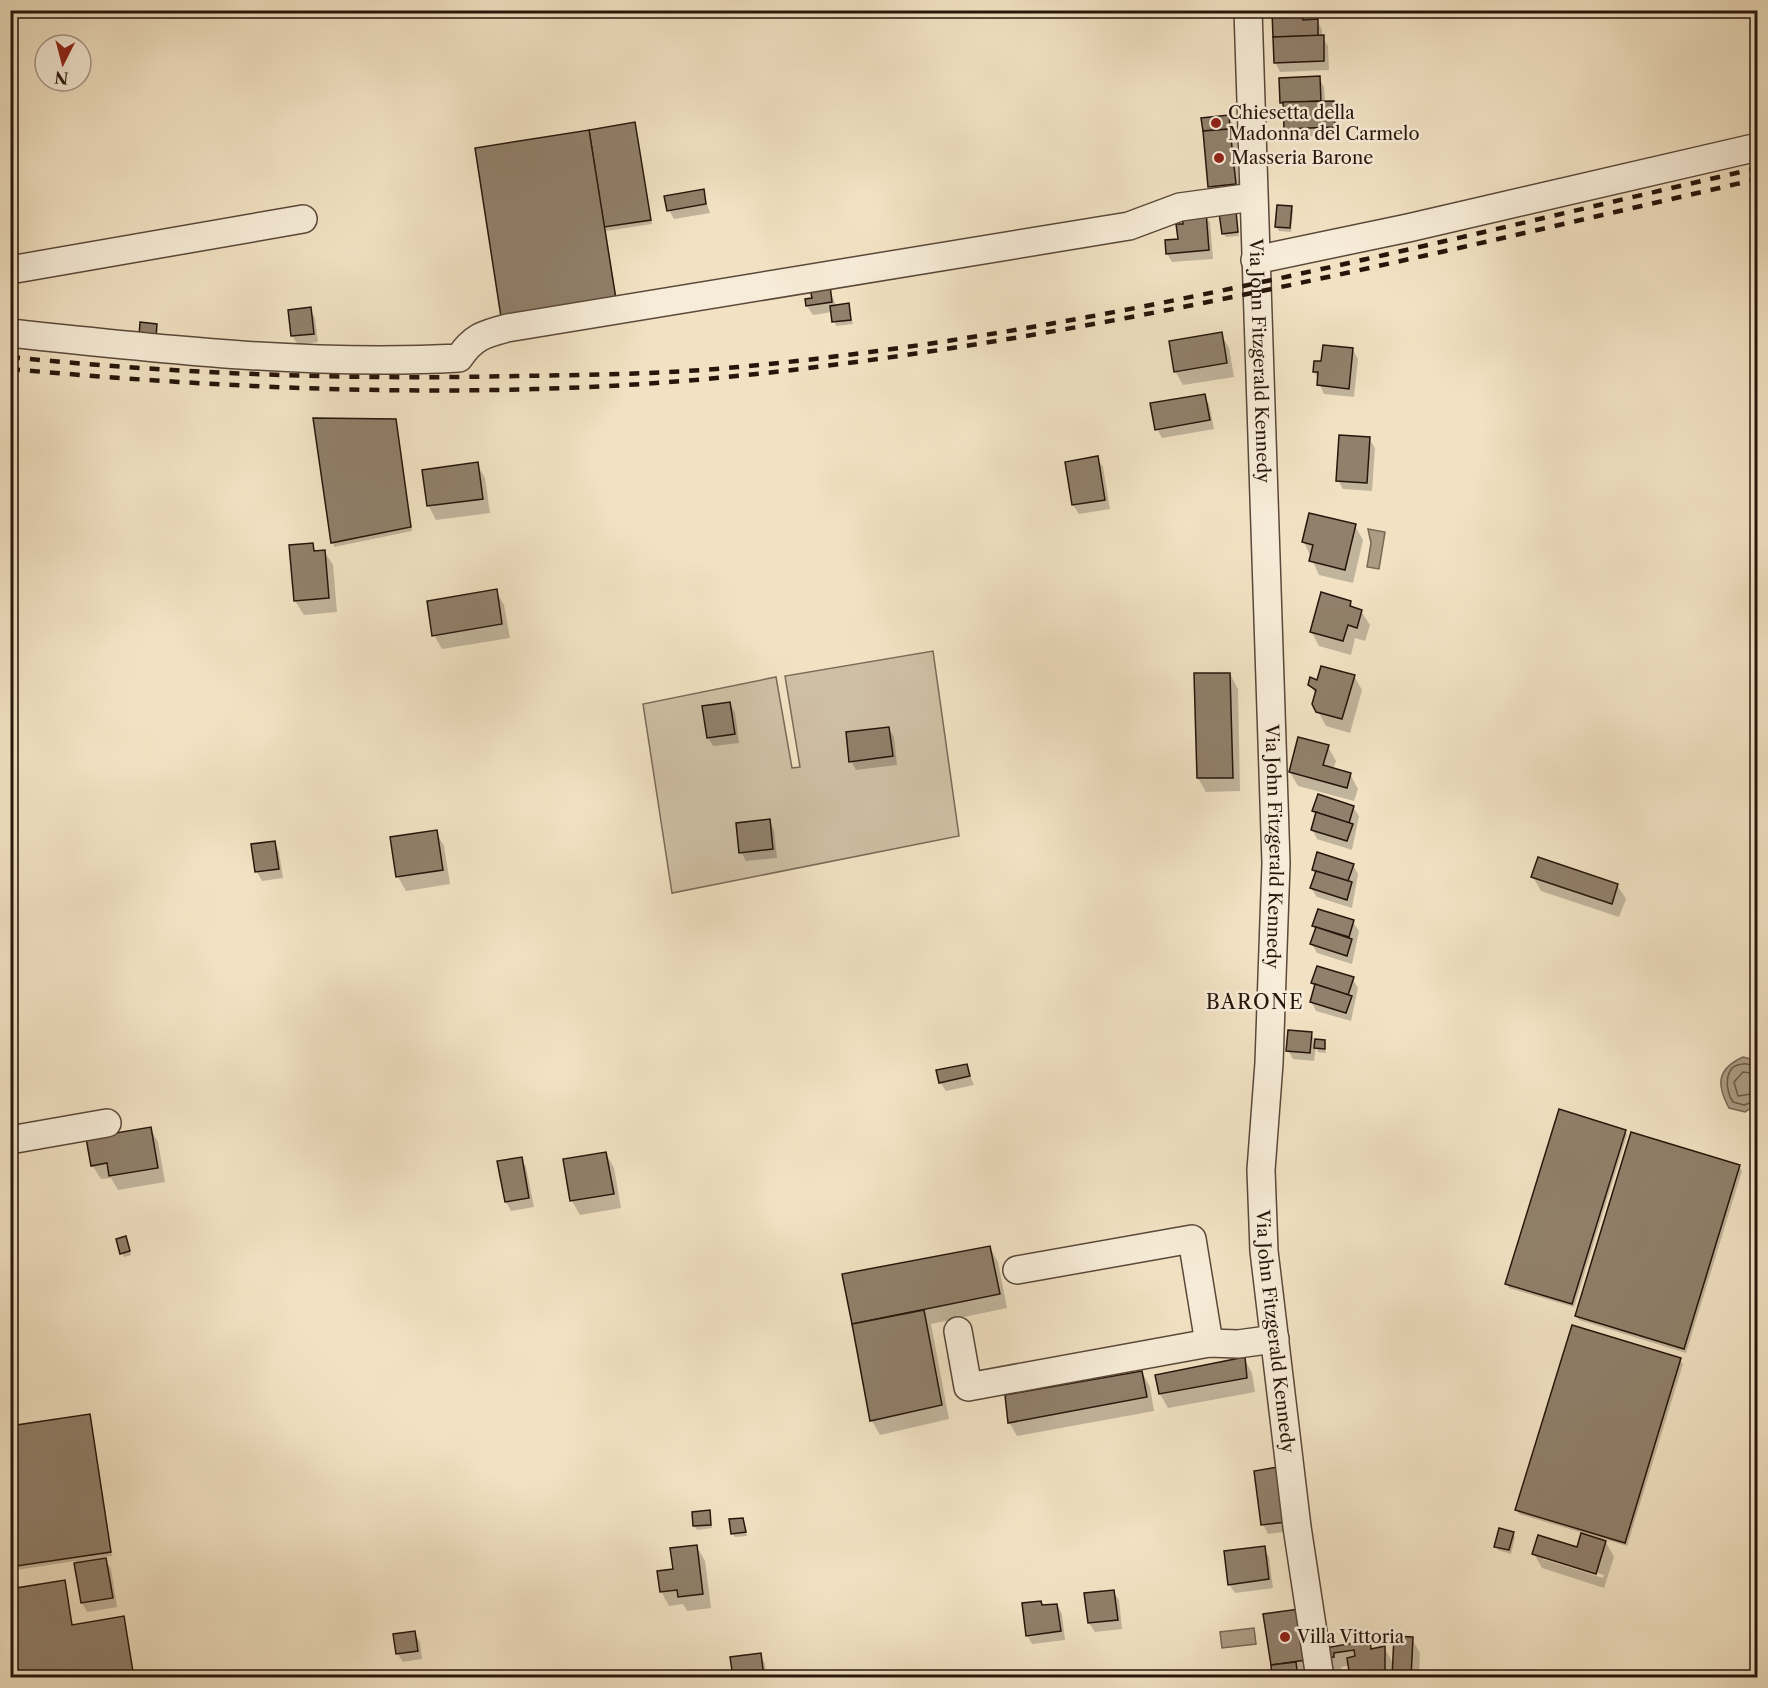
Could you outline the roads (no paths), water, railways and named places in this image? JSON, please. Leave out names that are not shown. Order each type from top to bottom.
[{"type":"street","name":"Via John Fitzgerald Kennedy","points":[[1248,10],[1276,863],[1269,1063],[1261,1170],[1264,1251],[1297,1527],[1320,1677]]},
{"type":"street","points":[[1255,260],[1408,228],[1758,147]]},
{"type":"street","points":[[10,333],[103,343],[302,358],[384,362],[459,358],[470,342],[488,333],[507,328],[1129,226],[1180,207],[1253,197]]},
{"type":"street","points":[[10,270],[303,219]]},
{"type":"street","points":[[10,1140],[107,1123]]},
{"type":"street","points":[[1017,1270],[1192,1239],[1209,1343]]},
{"type":"street","points":[[958,1331],[968,1387],[1209,1343],[1238,1344],[1275,1339]]},
{"type":"water","points":[[1368,529],[1385,532],[1379,569],[1367,567],[1371,543]]},
{"type":"water","points":[[1743,1057],[1758,1061],[1757,1104],[1745,1112],[1729,1108],[1721,1084],[1721,1078],[1728,1067]]},
{"type":"water","points":[[1254,1628],[1256,1644],[1222,1648],[1220,1632]]},
{"type":"railway","points":[[10,357],[200,372],[389,377],[599,375],[738,367],[867,352],[996,333],[1123,310],[1378,256],[1758,168]]},
{"type":"railway","points":[[10,369],[194,383],[378,390],[563,388],[747,375],[1002,340],[1129,317],[1381,265],[1758,179]]},
{"type":"place","name":"Chiesetta della Madonna del Carmelo","points":[[1216,123]]},
{"type":"place","name":"Masseria Barone","points":[[1219,158]]},
{"type":"place","name":"Villa Vittoria","points":[[1285,1637]]},
{"type":"district","name":"BARONE","points":[[1255,1002]]}]
